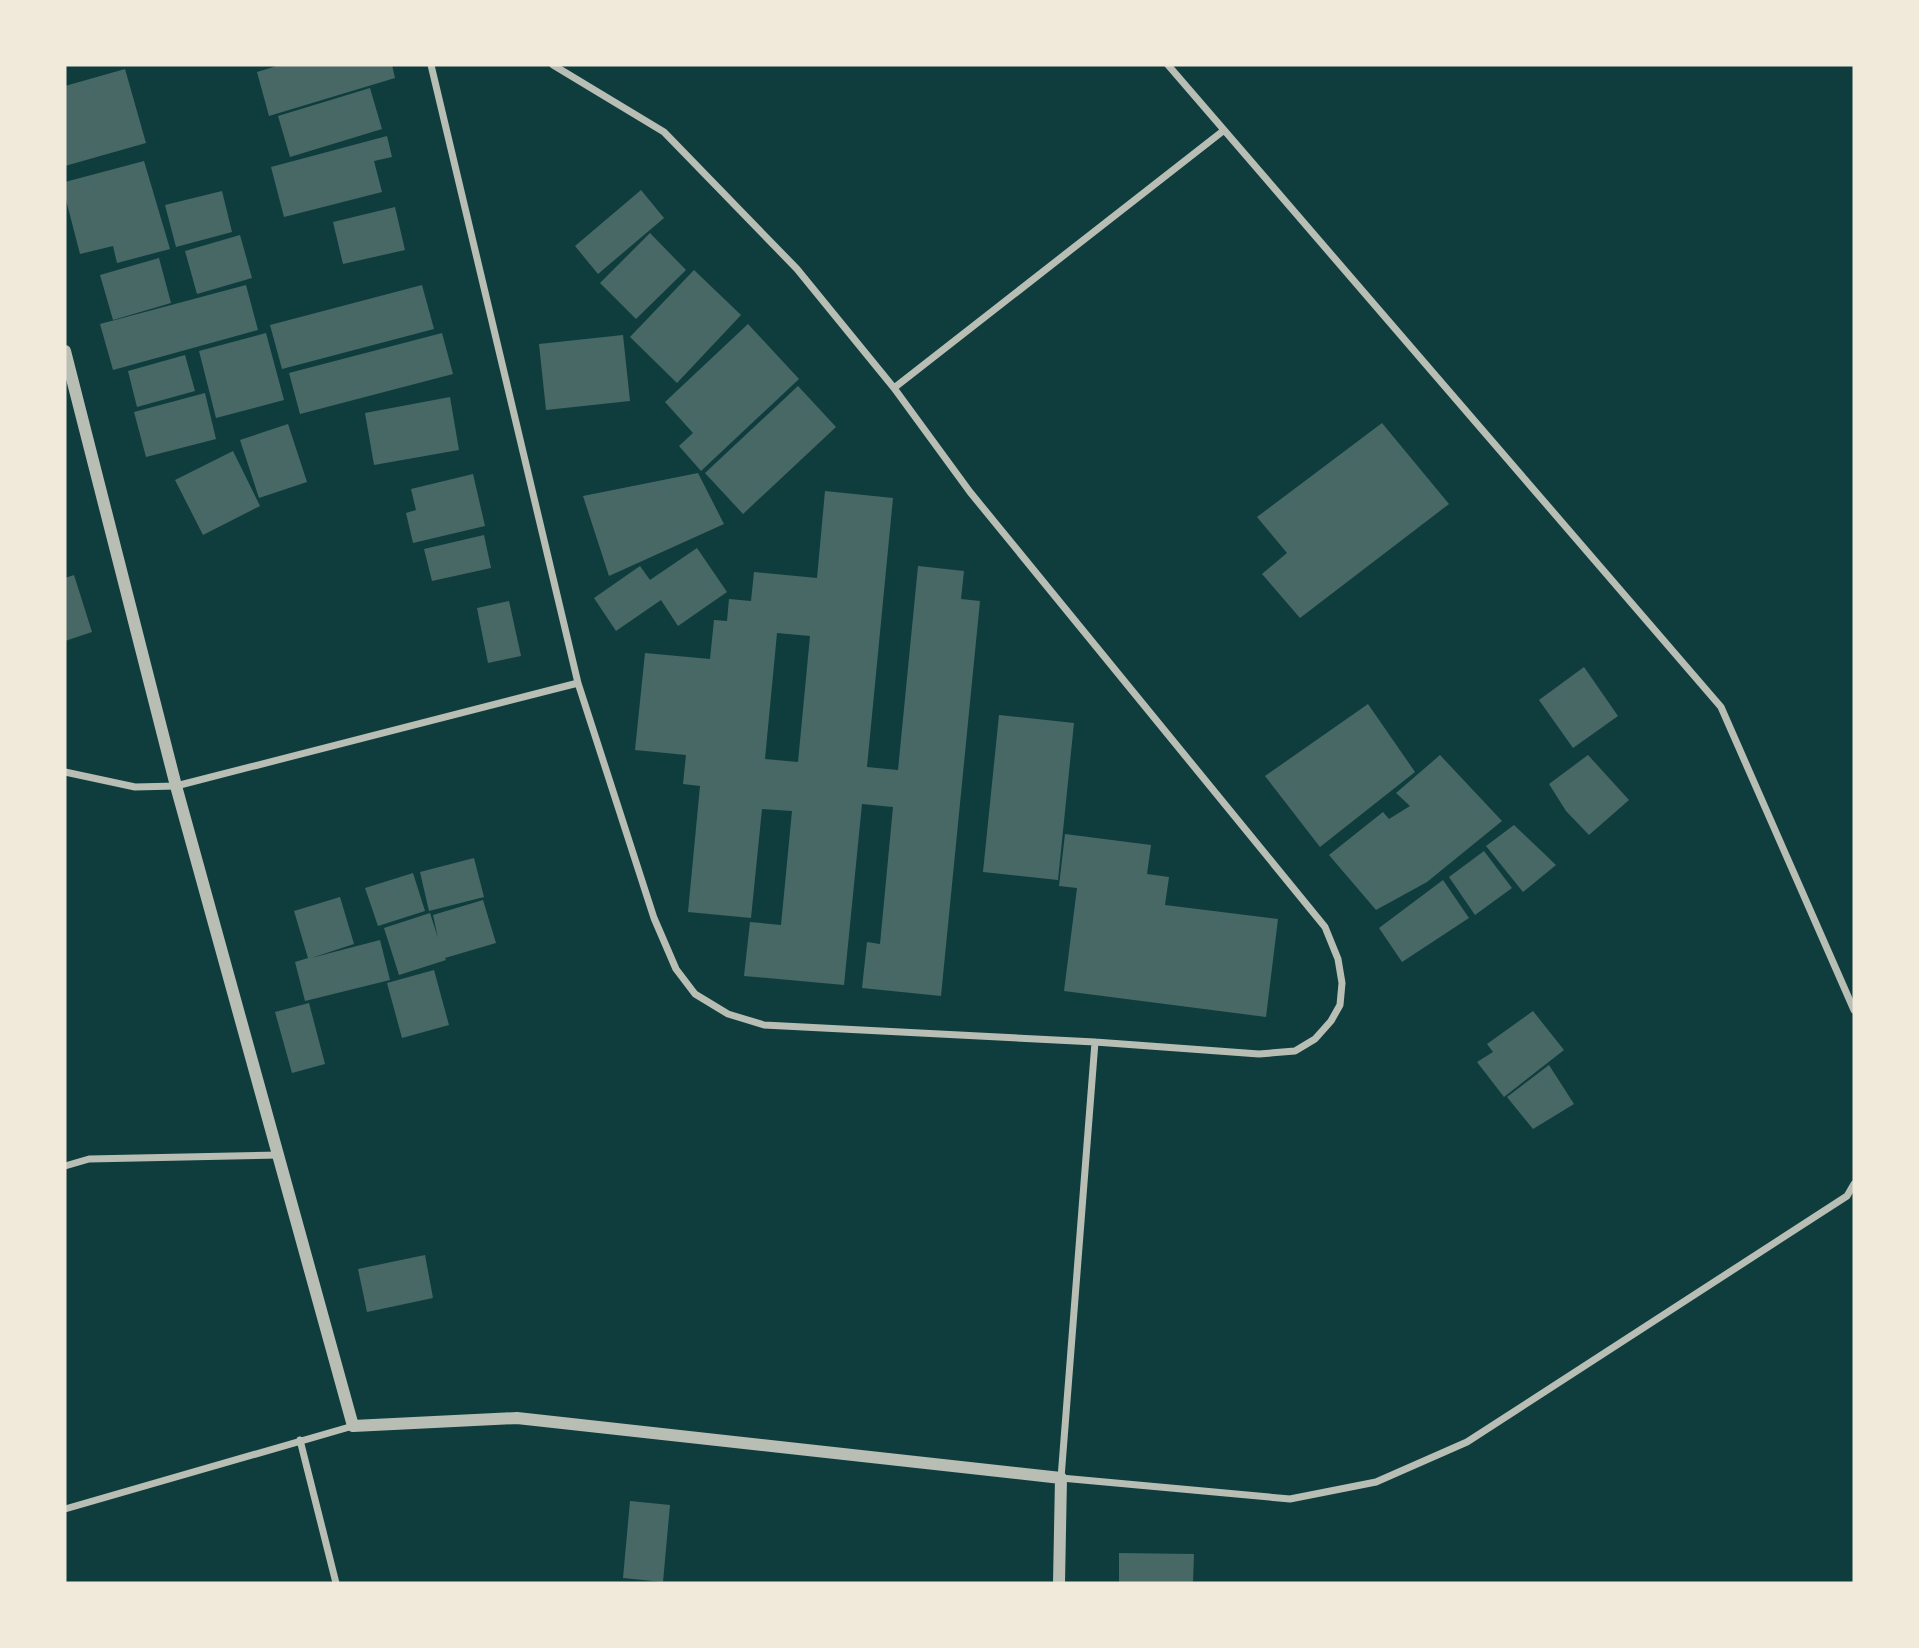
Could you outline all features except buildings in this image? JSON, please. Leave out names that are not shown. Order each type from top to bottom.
[{"type":"street","points":[[431,65],[578,682],[654,918],[676,970],[695,994],[727,1014],[764,1025],[1095,1042],[1259,1054],[1295,1051],[1315,1039],[1331,1021],[1340,1005],[1342,983],[1338,959],[1325,927],[970,492],[894,388],[797,269],[664,132],[553,65]]},
{"type":"street","points":[[1168,65],[1721,707],[1854,1010]]},
{"type":"street","points":[[894,388],[1223,131]]},
{"type":"street","points":[[65,351],[176,786],[354,1426]]},
{"type":"street","points":[[65,772],[135,787],[176,786],[578,682]]},
{"type":"street","points":[[1059,1583],[1061,1478],[1095,1042]]},
{"type":"street","points":[[65,1166],[89,1159],[279,1155]]},
{"type":"street","points":[[65,1509],[354,1426],[517,1418],[1061,1478],[1290,1499],[1376,1482],[1467,1442],[1847,1196],[1854,1184]]},
{"type":"street","points":[[300,1440],[336,1583]]}]
